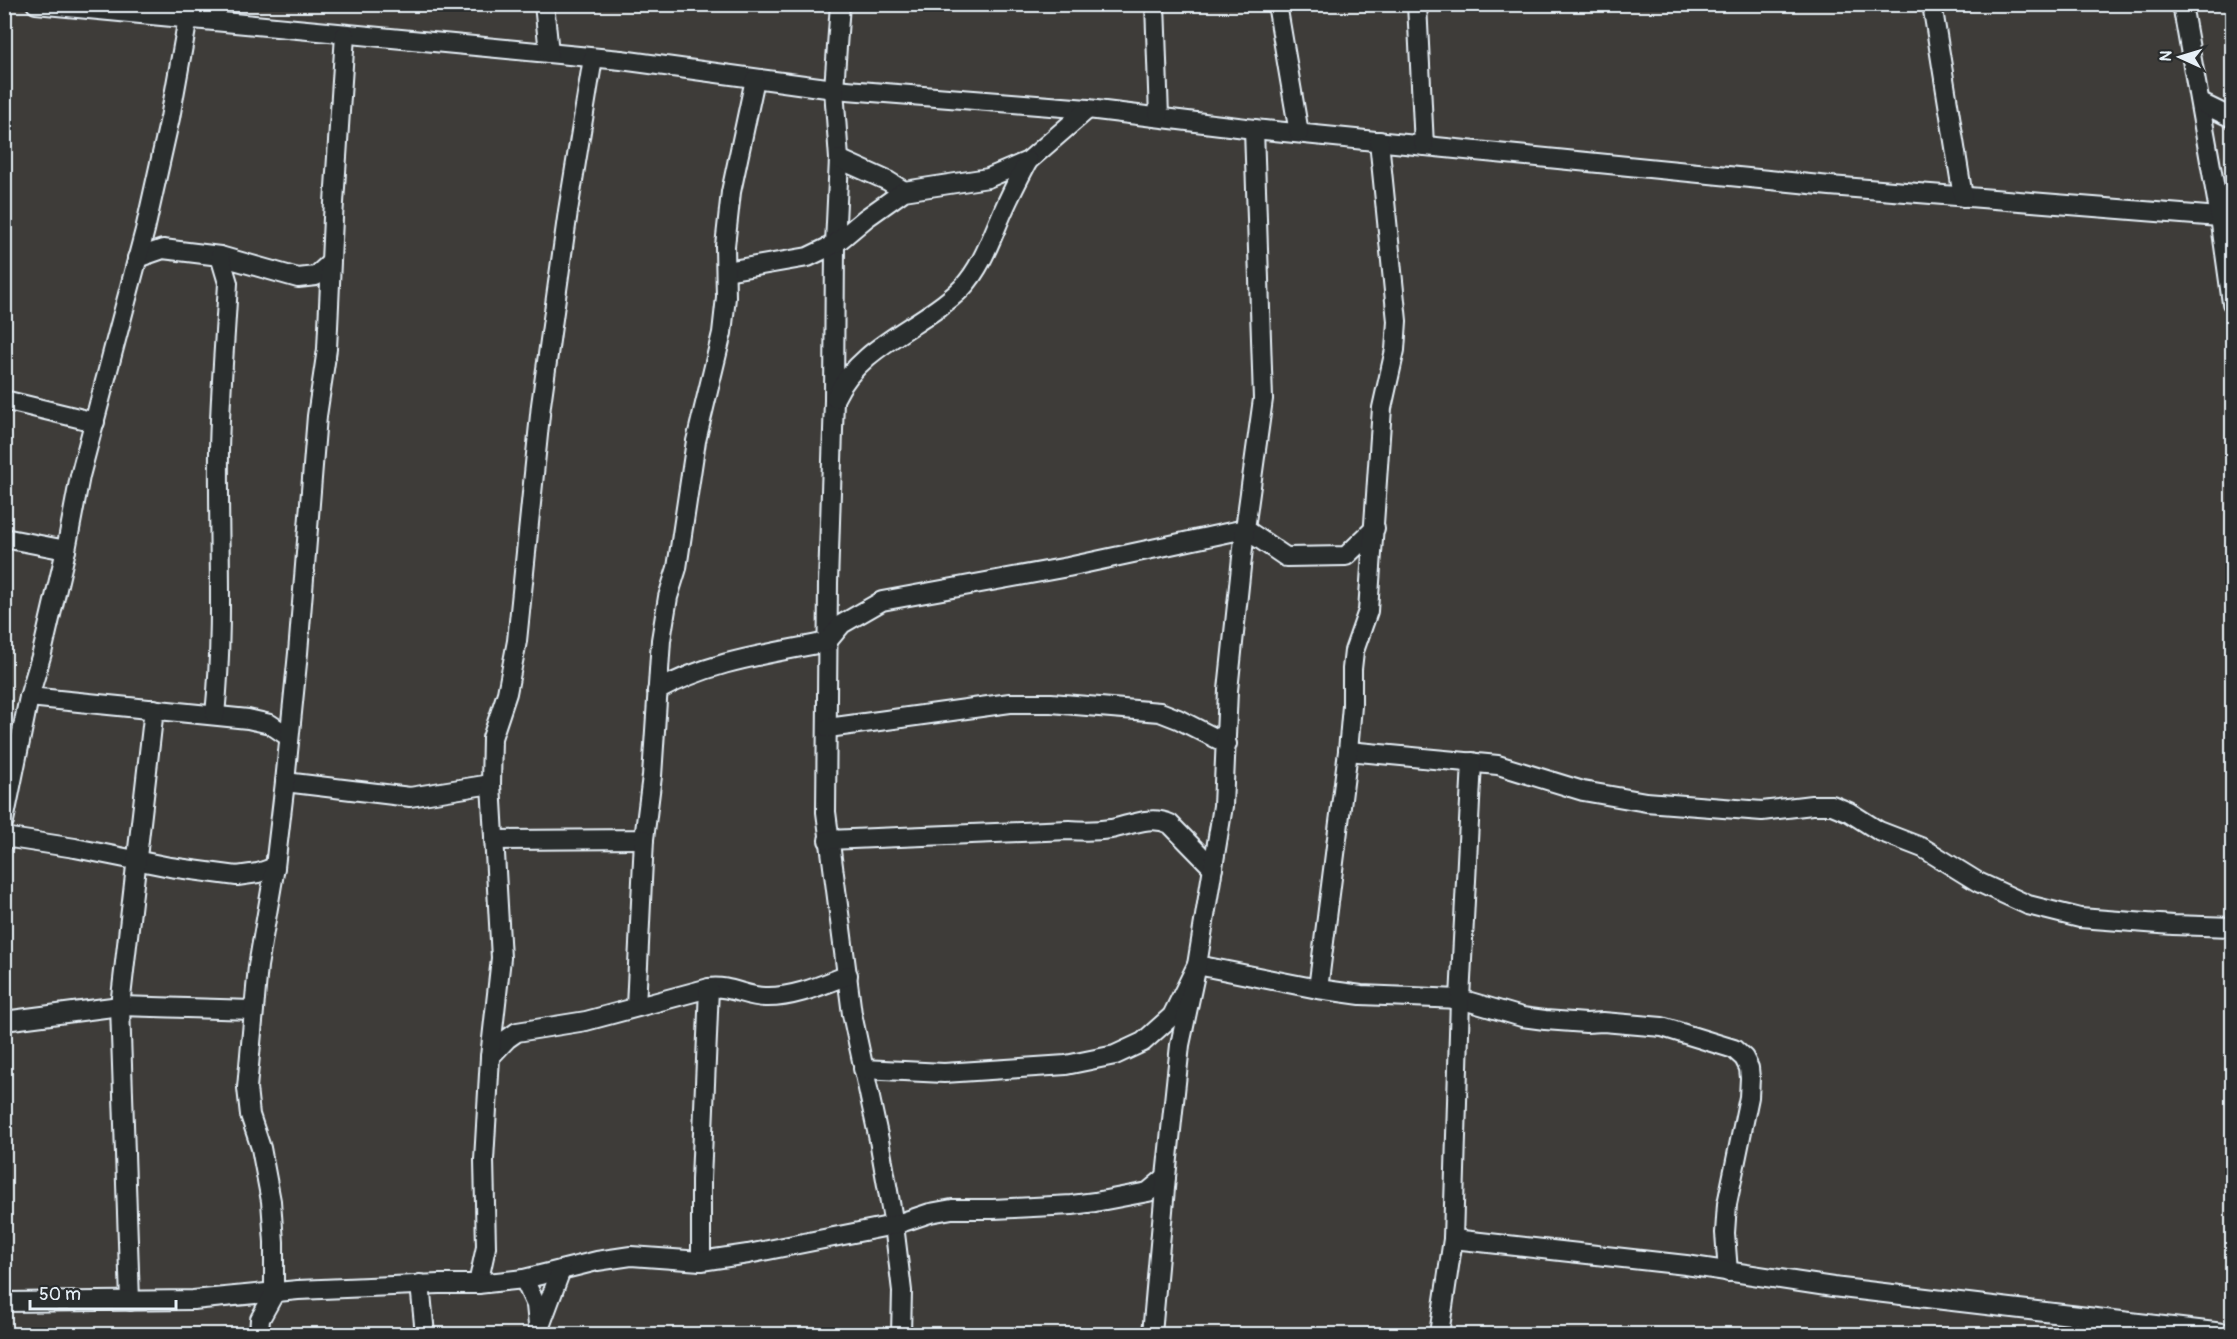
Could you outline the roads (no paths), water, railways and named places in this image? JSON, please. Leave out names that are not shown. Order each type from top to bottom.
[{"type":"street","points":[[36,4],[549,53],[834,89],[1088,109],[1254,129],[1830,186],[2226,217]]},
{"type":"street","points":[[544,4],[549,53]]},
{"type":"street","points":[[840,4],[834,89],[838,159],[827,642],[826,812],[852,1014],[879,1140],[894,1225],[902,1291],[900,1335]]},
{"type":"street","points":[[1155,4],[1159,117]]},
{"type":"street","points":[[1277,4],[1299,133]]},
{"type":"street","points":[[1418,4],[1424,146]]},
{"type":"street","points":[[1932,4],[1963,197]]},
{"type":"street","points":[[2182,4],[2200,103],[2226,217],[2232,303]]},
{"type":"street","points":[[4,821],[29,697],[42,654],[66,550],[80,476],[145,230],[170,118],[188,18]]},
{"type":"street","points":[[259,1335],[260,1319],[274,1294],[274,1242],[271,1201],[261,1148],[250,1115],[247,1088],[259,956],[275,867],[285,782],[317,416],[327,349],[330,263],[345,35]]},
{"type":"street","points":[[478,1284],[486,1247],[484,1160],[490,1057],[501,958],[496,913],[491,784],[492,738],[507,693],[517,641],[542,405],[568,211],[592,58]]},
{"type":"street","points":[[636,1007],[644,839],[652,777],[657,691],[665,618],[677,568],[696,441],[722,333],[726,297],[725,246],[731,192],[755,79]]},
{"type":"street","points":[[2200,103],[2232,118]]},
{"type":"street","points":[[726,271],[800,260],[835,244],[904,191],[988,178],[1028,161],[1088,109]]},
{"type":"street","points":[[1152,1335],[1180,1045],[1197,965],[1223,806],[1228,690],[1245,529],[1263,399],[1254,129]]},
{"type":"street","points":[[1318,989],[1348,751],[1354,651],[1368,611],[1382,408],[1395,350],[1397,321],[1379,141]]},
{"type":"street","points":[[838,159],[888,181],[904,191]]},
{"type":"street","points":[[834,400],[843,381],[857,365],[946,303],[964,285],[991,239],[1028,161]]},
{"type":"street","points":[[145,230],[163,249]]},
{"type":"street","points":[[137,258],[163,249],[220,256],[298,278],[316,276],[330,263]]},
{"type":"street","points":[[215,715],[222,598],[219,450],[228,283],[220,256]]},
{"type":"street","points":[[228,283],[251,265]]},
{"type":"street","points":[[4,400],[95,422]]},
{"type":"street","points":[[657,691],[690,674],[725,663],[827,642],[842,624],[882,601],[1068,567],[1245,529],[1286,557],[1346,556],[1375,528]]},
{"type":"street","points":[[4,538],[66,550]]},
{"type":"street","points":[[29,697],[215,715],[270,724],[289,737]]},
{"type":"street","points":[[828,728],[1010,703],[1051,703],[1160,712],[1227,744]]},
{"type":"street","points":[[130,1301],[120,1006],[154,709]]},
{"type":"street","points":[[1348,751],[1498,765],[1583,791],[1646,802],[1762,811],[1832,805],[1849,812],[1880,831],[1923,848],[1978,882],[2028,905],[2080,918],[2232,927]]},
{"type":"street","points":[[1440,1335],[1453,1239],[1460,999],[1472,762]]},
{"type":"street","points":[[285,782],[410,797],[491,784]]},
{"type":"street","points":[[828,840],[1091,831],[1150,820],[1162,820],[1170,824],[1213,868]]},
{"type":"street","points":[[4,837],[170,867],[237,876],[258,873],[275,867]]},
{"type":"street","points":[[494,840],[644,839]]},
{"type":"street","points":[[1197,965],[1318,989],[1361,995],[1460,999],[1522,1017],[1662,1027],[1734,1049],[1744,1058],[1749,1068],[1749,1097],[1727,1204],[1725,1233],[1728,1272]]},
{"type":"street","points":[[863,1069],[944,1074],[1066,1065],[1116,1055],[1143,1042],[1172,1016],[1197,965]]},
{"type":"street","points":[[490,1057],[517,1032],[586,1020],[709,988],[725,988],[763,998],[781,997],[848,975]]},
{"type":"street","points":[[701,1260],[701,1180],[709,988]]},
{"type":"street","points":[[4,1021],[120,1006],[253,1010]]},
{"type":"street","points":[[4,1302],[193,1300],[298,1290],[420,1284],[478,1284],[524,1279],[597,1261],[631,1256],[701,1260],[748,1254],[894,1225],[930,1213],[952,1209],[1072,1205],[1148,1192],[1166,1177]]},
{"type":"street","points":[[1148,1192],[1164,1206]]},
{"type":"street","points":[[1453,1239],[1686,1265],[1833,1287],[2232,1334]]},
{"type":"street","points":[[539,1332],[561,1270]]},
{"type":"street","points":[[524,1279],[536,1305],[539,1332]]},
{"type":"street","points":[[420,1284],[425,1335]]}]
